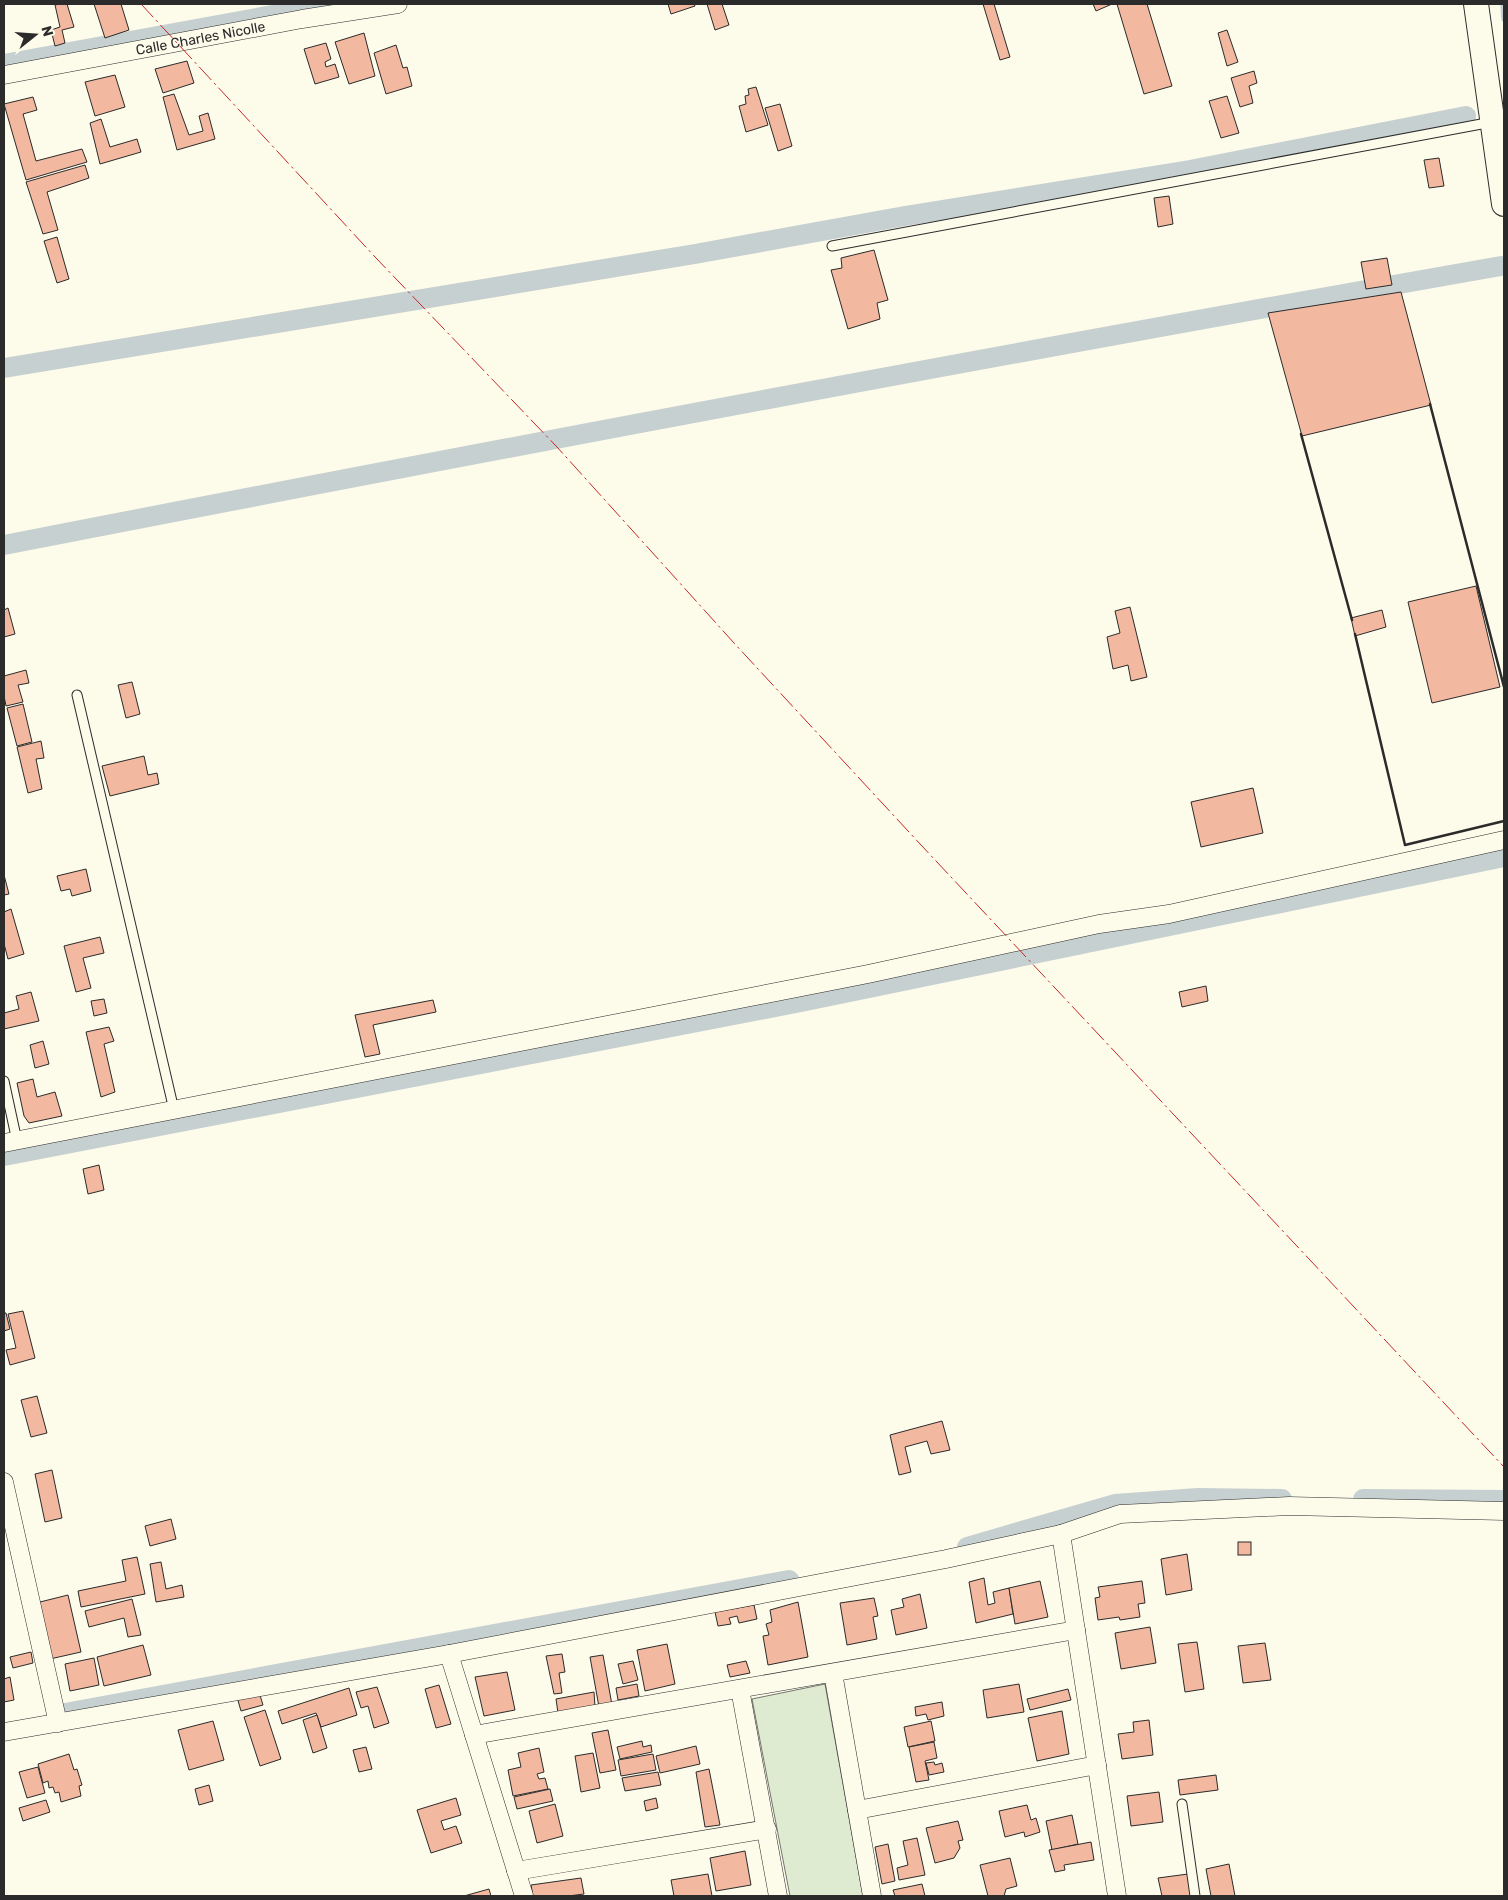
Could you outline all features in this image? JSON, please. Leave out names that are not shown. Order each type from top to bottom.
[{"type":"street","name":"Calle Charles Nicolle","points":[[4,75],[302,19],[398,4]]},
{"type":"street","points":[[1476,4],[1504,204]]},
{"type":"street","points":[[10,1142],[840,980],[1099,924],[1170,914],[1504,840]]},
{"type":"street","points":[[4,1482],[58,1723]]},
{"type":"street","points":[[4,1732],[449,1654],[946,1559],[1061,1534],[1120,1514],[1289,1506],[1504,1511]]},
{"type":"street","points":[[1061,1534],[1117,1896]]},
{"type":"street","points":[[474,1736],[1076,1630]]},
{"type":"street","points":[[449,1654],[524,1896]]},
{"type":"street","points":[[833,1673],[872,1896]]},
{"type":"street","points":[[740,1689],[778,1896]]},
{"type":"street","points":[[857,1810],[1097,1764]]},
{"type":"street","points":[[516,1871],[767,1829]]},
{"type":"lane","points":[[832,246],[1492,122]]},
{"type":"lane","points":[[77,695],[174,1110]]},
{"type":"lane","points":[[4,1081],[10,1142]]},
{"type":"lane","points":[[1182,1804],[1195,1896]]},
{"type":"green space","points":[[825,1684],[863,1896],[790,1896],[752,1699]]},
{"type":"building","points":[[67,4],[74,27],[62,30],[65,43],[55,46],[51,30],[60,27],[55,5]]},
{"type":"building","points":[[94,4],[121,4],[129,30],[105,38]]},
{"type":"building","points":[[668,4],[694,4],[695,6],[671,14]]},
{"type":"building","points":[[707,4],[722,4],[729,25],[715,30]]},
{"type":"building","points":[[983,4],[994,4],[1010,57],[1000,60]]},
{"type":"building","points":[[1093,4],[1112,4],[1096,11]]},
{"type":"building","points":[[1117,4],[1147,4],[1172,86],[1144,94]]},
{"type":"building","points":[[1227,30],[1238,62],[1227,66],[1218,33]]},
{"type":"building","points":[[364,33],[375,76],[349,84],[335,42]]},
{"type":"building","points":[[326,43],[331,59],[325,62],[326,67],[335,64],[339,77],[315,84],[304,49]]},
{"type":"building","points":[[396,45],[403,68],[407,67],[412,86],[386,94],[374,53]]},
{"type":"building","points":[[187,61],[194,83],[163,93],[155,69]]},
{"type":"building","points":[[1254,71],[1257,83],[1249,86],[1253,103],[1240,107],[1231,78]]},
{"type":"building","points":[[115,75],[125,107],[95,116],[85,82]]},
{"type":"building","points":[[756,87],[768,125],[746,132],[739,106],[746,104],[745,96],[749,95],[748,89]]},
{"type":"building","points":[[174,94],[189,135],[203,131],[199,116],[208,113],[215,139],[177,150],[163,97]]},
{"type":"building","points":[[1227,96],[1239,133],[1221,138],[1209,101]]},
{"type":"building","points":[[33,97],[37,110],[23,114],[36,161],[82,149],[87,162],[26,180],[4,104]]},
{"type":"building","points":[[780,104],[792,146],[778,151],[765,108]]},
{"type":"building","points":[[101,119],[110,147],[137,139],[141,152],[100,164],[90,123]]},
{"type":"building","points":[[1439,158],[1444,186],[1429,188],[1424,160]]},
{"type":"building","points":[[85,165],[89,178],[47,192],[58,230],[43,234],[26,182]]},
{"type":"building","points":[[1169,196],[1173,224],[1158,227],[1154,198]]},
{"type":"building","points":[[57,237],[69,279],[57,283],[44,241]]},
{"type":"building","points":[[874,250],[888,300],[877,303],[880,319],[848,329],[831,270],[842,268],[841,258]]},
{"type":"building","points":[[1387,258],[1392,285],[1366,289],[1361,262]]},
{"type":"building","points":[[1401,292],[1431,405],[1302,436],[1268,313]]},
{"type":"building","points":[[1476,586],[1500,687],[1432,703],[1408,602]]},
{"type":"building","points":[[1130,607],[1147,677],[1131,681],[1128,665],[1113,669],[1107,637],[1120,633],[1115,611]]},
{"type":"building","points":[[8,608],[15,634],[4,637],[4,610]]},
{"type":"building","points":[[1382,610],[1386,627],[1355,636],[1351,618]]},
{"type":"building","points":[[26,670],[29,683],[18,685],[23,702],[6,706],[4,676]]},
{"type":"building","points":[[132,682],[140,714],[126,718],[118,685]]},
{"type":"building","points":[[23,704],[32,742],[17,746],[7,708]]},
{"type":"building","points":[[41,741],[44,758],[36,759],[42,789],[28,793],[17,747]]},
{"type":"building","points":[[144,756],[148,775],[157,773],[159,784],[110,796],[102,766]]},
{"type":"building","points":[[1253,788],[1263,833],[1201,847],[1191,802]]},
{"type":"building","points":[[86,869],[91,891],[72,896],[70,889],[61,891],[57,876]]},
{"type":"building","points":[[4,875],[9,894],[4,895]]},
{"type":"building","points":[[11,909],[24,954],[8,959],[4,944],[4,912]]},
{"type":"building","points":[[100,937],[104,953],[83,958],[91,988],[76,992],[64,946]]},
{"type":"building","points":[[1206,986],[1208,1001],[1182,1007],[1179,992]]},
{"type":"building","points":[[31,992],[39,1021],[4,1029],[4,1013],[19,1009],[16,996]]},
{"type":"building","points":[[104,999],[107,1013],[94,1016],[91,1001]]},
{"type":"building","points":[[433,1000],[436,1012],[373,1025],[380,1054],[365,1057],[355,1015]]},
{"type":"building","points":[[109,1027],[114,1041],[104,1044],[115,1092],[101,1097],[86,1032]]},
{"type":"building","points":[[43,1041],[49,1064],[35,1068],[30,1045]]},
{"type":"building","points":[[33,1079],[37,1097],[55,1092],[62,1116],[29,1123],[24,1116],[17,1083]]},
{"type":"building","points":[[99,1165],[104,1190],[88,1194],[83,1169]]},
{"type":"building","points":[[23,1311],[35,1358],[10,1365],[6,1350],[16,1348],[8,1314]]},
{"type":"building","points":[[4,1313],[6,1313],[10,1329],[4,1331]]},
{"type":"building","points":[[37,1396],[47,1433],[31,1437],[21,1400]]},
{"type":"building","points":[[942,1421],[950,1450],[931,1454],[927,1441],[905,1447],[911,1472],[899,1475],[890,1435]]},
{"type":"building","points":[[52,1470],[62,1518],[45,1522],[35,1474]]},
{"type":"building","points":[[171,1519],[176,1539],[150,1546],[145,1526]]},
{"type":"building","points":[[1238,1542],[1251,1542],[1251,1555],[1238,1555]]},
{"type":"building","points":[[1187,1554],[1192,1590],[1166,1595],[1161,1559]]},
{"type":"building","points":[[137,1557],[145,1594],[81,1607],[78,1591],[126,1581],[122,1560]]},
{"type":"building","points":[[161,1562],[166,1589],[182,1585],[184,1597],[156,1602],[150,1564]]},
{"type":"building","points":[[984,1578],[988,1605],[995,1603],[993,1592],[1009,1588],[1013,1614],[976,1623],[969,1582]]},
{"type":"building","points":[[1040,1581],[1048,1617],[1015,1624],[1009,1588]]},
{"type":"building","points":[[1142,1581],[1145,1603],[1138,1604],[1140,1617],[1120,1620],[1119,1617],[1098,1620],[1095,1598],[1100,1597],[1098,1587]]},
{"type":"building","points":[[920,1594],[927,1628],[896,1635],[891,1610],[904,1607],[902,1599]]},
{"type":"building","points":[[68,1595],[81,1652],[41,1661],[28,1605]]},
{"type":"building","points":[[874,1598],[878,1616],[873,1617],[877,1639],[847,1645],[840,1603]]},
{"type":"building","points":[[132,1599],[141,1635],[128,1637],[124,1618],[89,1627],[85,1611]]},
{"type":"building","points":[[798,1602],[808,1657],[768,1665],[763,1636],[769,1635],[766,1624],[772,1622],[770,1610]]},
{"type":"building","points":[[754,1605],[757,1619],[739,1623],[737,1616],[729,1618],[731,1624],[718,1626],[715,1612]]},
{"type":"building","points":[[1150,1627],[1156,1663],[1121,1669],[1115,1633]]},
{"type":"building","points":[[1197,1642],[1204,1689],[1185,1692],[1178,1644]]},
{"type":"building","points":[[1265,1643],[1271,1680],[1243,1683],[1238,1646]]},
{"type":"building","points":[[667,1644],[675,1684],[645,1691],[637,1650]]},
{"type":"building","points":[[143,1645],[151,1675],[104,1686],[97,1657]]},
{"type":"building","points":[[31,1652],[33,1663],[13,1668],[10,1657]]},
{"type":"building","points":[[562,1654],[565,1672],[559,1673],[562,1693],[554,1694],[546,1656]]},
{"type":"building","points":[[603,1655],[612,1705],[599,1707],[590,1657]]},
{"type":"building","points":[[94,1658],[99,1685],[70,1691],[65,1664]]},
{"type":"building","points":[[633,1661],[638,1680],[623,1684],[618,1664]]},
{"type":"building","points":[[746,1661],[750,1673],[730,1677],[727,1665]]},
{"type":"building","points":[[507,1672],[515,1710],[484,1716],[475,1677]]},
{"type":"building","points":[[10,1677],[14,1700],[4,1702],[4,1679]]},
{"type":"building","points":[[637,1684],[639,1696],[618,1700],[616,1688]]},
{"type":"building","points":[[1019,1684],[1024,1712],[987,1718],[983,1690]]},
{"type":"building","points":[[439,1685],[451,1724],[436,1728],[425,1689]]},
{"type":"building","points":[[377,1687],[389,1723],[374,1728],[368,1706],[361,1708],[356,1692]]},
{"type":"building","points":[[349,1688],[357,1715],[321,1727],[316,1713],[282,1724],[278,1711]]},
{"type":"building","points":[[1068,1689],[1071,1700],[1030,1710],[1027,1699]]},
{"type":"building","points":[[259,1692],[263,1705],[241,1711],[237,1697]]},
{"type":"building","points":[[594,1692],[595,1707],[558,1713],[556,1699]]},
{"type":"building","points":[[942,1702],[944,1716],[928,1720],[926,1714],[916,1716],[915,1707]]},
{"type":"building","points":[[265,1710],[281,1759],[260,1766],[244,1717]]},
{"type":"building","points":[[1062,1711],[1069,1754],[1037,1761],[1028,1718]]},
{"type":"building","points":[[317,1715],[327,1748],[313,1753],[303,1720]]},
{"type":"building","points":[[1149,1720],[1153,1755],[1122,1759],[1118,1734],[1134,1732],[1133,1722]]},
{"type":"building","points":[[213,1721],[224,1760],[189,1770],[178,1730]]},
{"type":"building","points":[[931,1721],[935,1741],[908,1747],[904,1727]]},
{"type":"building","points":[[608,1730],[616,1770],[600,1773],[592,1733]]},
{"type":"building","points":[[642,1741],[643,1747],[651,1745],[652,1752],[620,1759],[617,1747]]},
{"type":"building","points":[[934,1742],[937,1758],[925,1761],[929,1780],[916,1782],[909,1747]]},
{"type":"building","points":[[696,1746],[700,1764],[660,1773],[656,1756]]},
{"type":"building","points":[[366,1747],[372,1769],[359,1772],[353,1750]]},
{"type":"building","points":[[539,1748],[544,1772],[537,1774],[539,1779],[545,1778],[548,1789],[513,1796],[508,1770],[521,1767],[518,1753]]},
{"type":"building","points":[[593,1753],[600,1788],[581,1792],[575,1756]]},
{"type":"building","points":[[69,1754],[74,1770],[77,1769],[82,1785],[79,1786],[81,1796],[61,1802],[59,1792],[55,1793],[53,1787],[49,1788],[48,1781],[43,1783],[38,1764]]},
{"type":"building","points":[[653,1754],[656,1770],[621,1776],[618,1760]]},
{"type":"building","points":[[934,1762],[935,1765],[942,1763],[944,1772],[929,1775],[926,1763]]},
{"type":"building","points":[[38,1767],[45,1793],[27,1798],[19,1772]]},
{"type":"building","points":[[709,1769],[720,1825],[705,1827],[696,1772]]},
{"type":"building","points":[[658,1772],[661,1785],[625,1791],[622,1778]]},
{"type":"building","points":[[1216,1775],[1218,1790],[1180,1795],[1178,1780]]},
{"type":"building","points":[[209,1785],[213,1801],[199,1805],[195,1789]]},
{"type":"building","points":[[550,1789],[553,1801],[517,1809],[514,1797]]},
{"type":"building","points":[[1159,1792],[1163,1822],[1131,1826],[1127,1796]]},
{"type":"building","points":[[456,1798],[461,1815],[441,1821],[444,1830],[456,1826],[462,1843],[431,1853],[417,1810]]},
{"type":"building","points":[[656,1798],[658,1808],[646,1811],[644,1801]]},
{"type":"building","points":[[46,1800],[50,1812],[23,1821],[19,1808]]},
{"type":"building","points":[[555,1804],[563,1836],[537,1843],[529,1811]]},
{"type":"building","points":[[1027,1805],[1031,1820],[1036,1818],[1040,1832],[1025,1837],[1024,1832],[1005,1837],[999,1811]]},
{"type":"building","points":[[1072,1815],[1078,1844],[1052,1850],[1046,1821]]},
{"type":"building","points":[[958,1821],[963,1840],[958,1841],[960,1848],[954,1858],[935,1863],[926,1828]]},
{"type":"building","points":[[917,1838],[925,1875],[899,1880],[897,1868],[908,1865],[903,1841]]},
{"type":"building","points":[[1091,1842],[1094,1860],[1064,1865],[1065,1870],[1055,1872],[1049,1850]]},
{"type":"building","points":[[888,1844],[895,1881],[882,1884],[875,1847]]},
{"type":"building","points":[[745,1851],[751,1885],[716,1891],[710,1858]]},
{"type":"building","points":[[1010,1858],[1017,1886],[1006,1889],[1004,1896],[988,1896],[980,1865]]},
{"type":"building","points":[[1229,1864],[1235,1896],[1211,1896],[1206,1869]]},
{"type":"building","points":[[708,1874],[712,1896],[674,1896],[671,1880]]},
{"type":"building","points":[[1188,1874],[1191,1896],[1162,1896],[1158,1878]]},
{"type":"building","points":[[581,1878],[584,1894],[533,1896],[531,1885]]},
{"type":"building","points":[[922,1884],[925,1896],[895,1896],[893,1890]]},
{"type":"building","points":[[489,1889],[491,1896],[464,1896]]},
{"type":"waterway","points":[[4,64],[333,4]]},
{"type":"waterway","points":[[1503,4],[1504,19]]},
{"type":"waterway","points":[[4,368],[695,254],[905,216],[1190,170],[1466,116]]},
{"type":"waterway","points":[[4,545],[752,402],[1501,266]]},
{"type":"waterway","points":[[4,1156],[801,1002],[1504,857]]},
{"type":"waterway","points":[[967,1547],[1115,1504],[1198,1498],[1282,1499]]},
{"type":"waterway","points":[[1363,1499],[1504,1500]]},
{"type":"waterway","points":[[65,1713],[789,1580]]},
{"type":"wall","points":[[1430,404],[1504,687]]},
{"type":"wall","points":[[1301,434],[1352,620]]},
{"type":"wall","points":[[1355,634],[1405,845],[1504,821]]},
{"type":"power","points":[[141,4],[376,258],[557,447],[734,643],[921,845],[1504,1467]]}]
